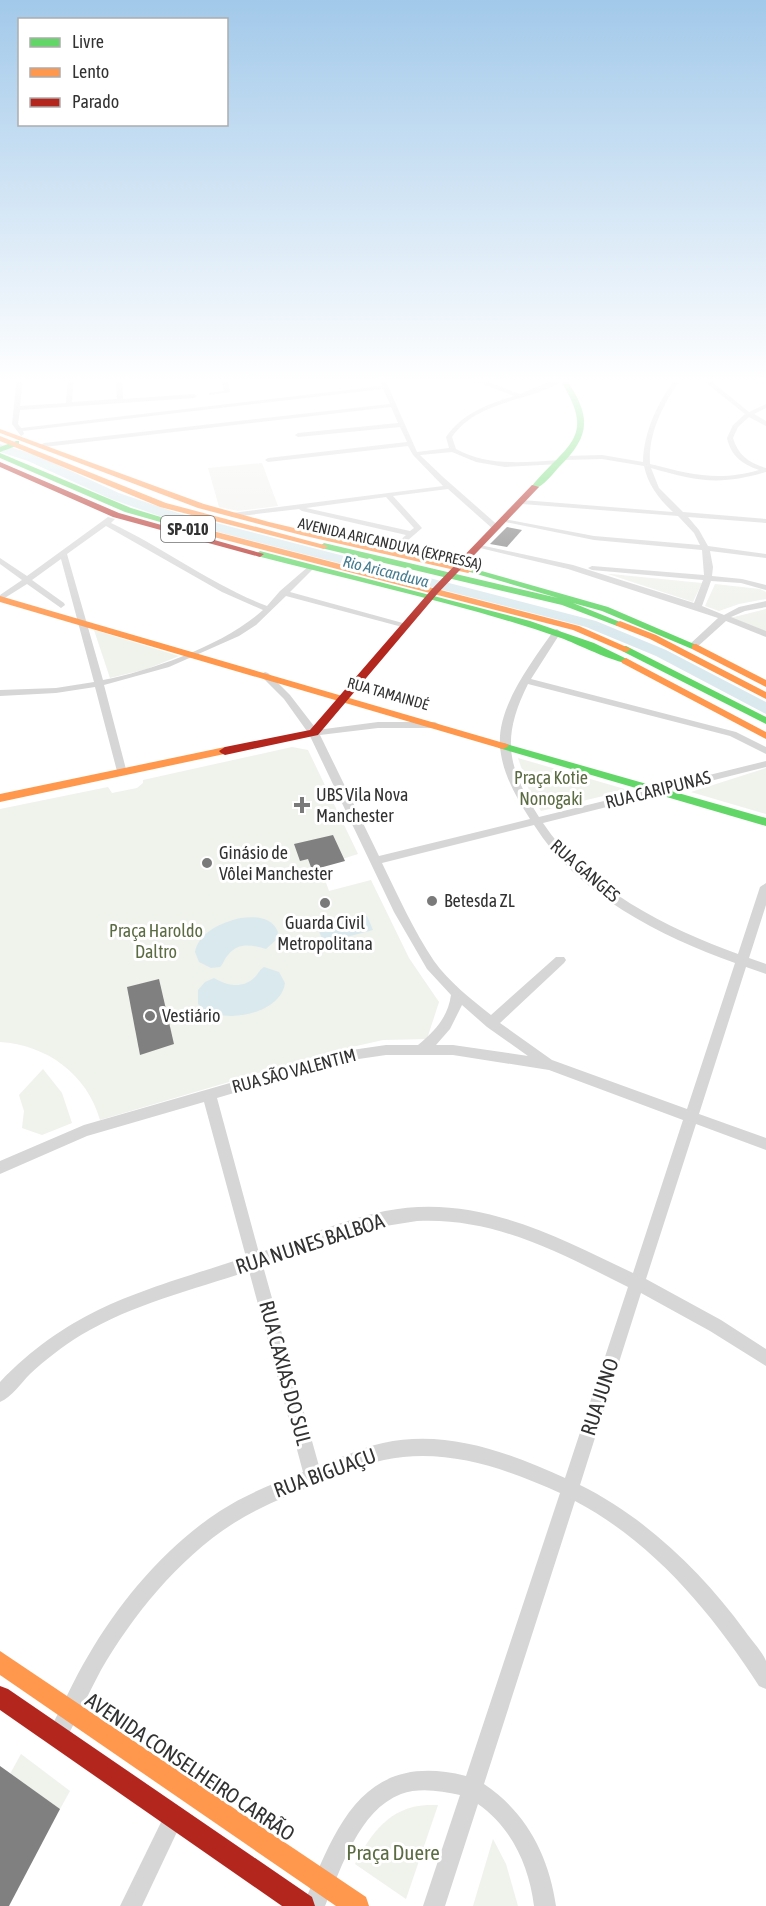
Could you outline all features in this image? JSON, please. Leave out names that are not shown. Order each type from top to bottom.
[{"type":"main road","points":[[4,466],[99,503],[117,516],[309,568],[569,597],[644,623],[766,684]]},
{"type":"main road","name":"AVENIDA ARICANDUVA (EXPRESSA)","points":[[21,466],[117,516],[443,583],[565,603],[652,637],[766,694]]},
{"type":"main road","name":"AVENIDA ARICANDUVA (EXPRESSA)","points":[[77,466],[130,492],[202,516],[443,583]]},
{"type":"main road","points":[[91,466],[169,496],[232,514],[392,552],[443,583],[636,665],[764,730]]},
{"type":"main road","points":[[0,798],[314,733],[443,583],[556,466]]},
{"type":"main road","points":[[96,468],[139,491],[202,516]]},
{"type":"main road","points":[[137,537],[159,528]]},
{"type":"main road","name":"SP-010","points":[[443,583],[576,628],[651,660],[764,730]]},
{"type":"main road","name":"RUA TAMAINDÉ","points":[[0,599],[766,822]]},
{"type":"main road","name":"AVENIDA CONSELHEIRO CARRÃO","points":[[0,1662],[357,1906]]},
{"type":"main road","points":[[0,1697],[303,1906]]},
{"type":"street","points":[[427,466],[449,487],[501,524],[594,538],[766,556]]},
{"type":"street","points":[[648,466],[686,478],[714,481],[740,478],[766,470]]},
{"type":"street","points":[[648,466],[656,489],[684,514],[706,548],[709,565],[708,578],[698,607]]},
{"type":"street","points":[[232,514],[449,487]]},
{"type":"street","points":[[388,495],[418,528],[392,552]]},
{"type":"street","points":[[522,502],[766,521]]},
{"type":"street","points":[[295,507],[411,534]]},
{"type":"street","points":[[0,599],[117,516],[137,537],[225,592],[267,609]]},
{"type":"street","points":[[480,547],[570,567],[698,607],[766,634]]},
{"type":"street","points":[[63,554],[84,624],[122,773]]},
{"type":"street","points":[[0,560],[61,605]]},
{"type":"street","points":[[570,567],[753,582],[766,588]]},
{"type":"street","points":[[0,693],[45,692],[99,683],[148,671],[193,654],[243,630],[309,568]]},
{"type":"street","points":[[284,593],[406,625]]},
{"type":"street","points":[[693,646],[724,617],[742,609],[766,604]]},
{"type":"street","name":"RUA GANGES","points":[[557,632],[525,680],[514,702],[505,745],[514,780],[534,820],[569,863],[625,906],[676,935],[766,969]]},
{"type":"street","points":[[265,675],[287,697],[314,733],[421,952],[457,994],[491,1023],[549,1065]]},
{"type":"street","points":[[525,680],[733,734],[766,751]]},
{"type":"street","points":[[314,733],[378,725],[436,725]]},
{"type":"street","name":"RUA CARIPUNAS","points":[[376,861],[766,764]]},
{"type":"street","name":"RUA JUNO","points":[[434,1906],[766,887]]},
{"type":"street","points":[[491,1023],[560,960]]},
{"type":"street","points":[[422,1049],[434,1040],[449,1021],[456,1004],[457,994]]},
{"type":"street","points":[[502,1057],[507,1034]]},
{"type":"street","name":"RUA SÃO VALENTIM","points":[[0,1168],[84,1131],[338,1057],[386,1050],[422,1049],[502,1057],[549,1065],[766,1144]]},
{"type":"street","name":"RUA CAXIAS DO SUL","points":[[209,1095],[313,1477]]},
{"type":"street","name":"RUA NUNES BALBOA","points":[[0,1394],[18,1373],[52,1344],[97,1317],[134,1299],[377,1221],[412,1215],[468,1216],[503,1223],[575,1253],[637,1283],[707,1320],[766,1358]]},
{"type":"street","name":"RUA BIGUAÇU","points":[[57,1736],[95,1663],[124,1619],[176,1560],[229,1515],[260,1497],[361,1458],[388,1451],[443,1449],[477,1453],[515,1464],[570,1489],[610,1511],[645,1538],[681,1571],[724,1621],[766,1679]]},
{"type":"street","points":[[314,1906],[345,1835],[368,1805],[399,1784],[430,1780],[472,1788],[504,1814],[527,1844],[542,1880],[545,1906]]},
{"type":"street","points":[[131,1906],[187,1790]]},
{"type":"green space","points":[[263,466],[278,506],[238,511],[219,507],[208,468]]},
{"type":"green space","points":[[608,574],[611,574],[702,583],[693,602]]},
{"type":"green space","points":[[715,584],[760,589],[766,592],[766,599],[739,604],[719,611],[705,606]]},
{"type":"green space","points":[[766,609],[766,633],[730,618]]},
{"type":"green space","points":[[94,630],[179,656],[147,669],[110,678]]},
{"type":"green space","name":"Praça Haroldo Daltro","points":[[292,747],[308,750],[358,854],[320,866],[329,891],[371,880],[409,958],[439,1002],[427,1039],[383,1040],[334,1051],[100,1120],[86,1089],[63,1065],[34,1049],[0,1042],[0,809],[108,787],[112,793],[137,788],[143,780]]},
{"type":"green space","name":"Praça Kotie Nonogaki","points":[[518,758],[628,790],[541,811],[530,793]]},
{"type":"green space","points":[[766,768],[766,814],[691,792]]},
{"type":"green space","points":[[43,1069],[62,1093],[72,1123],[42,1135],[22,1128],[24,1111],[19,1095]]},
{"type":"green space","points":[[21,1754],[70,1791],[60,1809],[10,1774]]},
{"type":"green space","name":"Praça Duere","points":[[438,1805],[406,1899],[355,1864],[375,1832],[392,1816],[414,1807]]},
{"type":"green space","name":"Praça Duere","points":[[493,1839],[506,1864],[518,1906],[473,1906]]},
{"type":"shaded area","points":[[367,916],[373,930],[324,943],[318,929]]},
{"type":"shaded area","points":[[252,917],[272,923],[278,932],[276,940],[266,949],[251,946],[236,948],[220,967],[211,968],[199,962],[195,952],[201,939],[219,925]]},
{"type":"shaded area","points":[[264,967],[279,972],[285,983],[281,994],[273,1003],[261,1010],[234,1016],[220,1015],[198,1004],[198,990],[205,982],[214,978],[224,983],[240,985],[250,981]]},
{"type":"building","points":[[507,527],[522,530],[507,547],[490,544]]},
{"type":"building","points":[[333,835],[345,861],[312,870],[308,859],[300,861],[294,844]]},
{"type":"building","name":"Vestiário","points":[[159,979],[174,1044],[140,1055],[127,987]]},
{"type":"building","points":[[0,1766],[60,1809],[9,1906],[0,1906]]},
{"type":"waterway","name":"Rio Aricanduva","points":[[49,466],[115,496],[173,516],[591,624],[661,653],[766,709]]},
{"type":"traffic: fast","points":[[25,466],[128,510],[213,534]]},
{"type":"traffic: fast","points":[[535,487],[556,466]]},
{"type":"traffic: fast","points":[[324,546],[565,603],[620,624]]},
{"type":"traffic: fast","points":[[260,554],[527,623],[590,645],[626,661]]},
{"type":"traffic: fast","points":[[468,570],[605,609],[696,647]]},
{"type":"traffic: fast","points":[[626,649],[766,721]]},
{"type":"traffic: fast","points":[[503,746],[766,822]]},
{"type":"traffic: slow","points":[[68,466],[163,505],[324,546]]},
{"type":"traffic: slow","points":[[94,466],[234,516],[468,570]]},
{"type":"traffic: slow","points":[[213,534],[576,628],[626,649]]},
{"type":"traffic: slow","points":[[0,599],[503,746]]},
{"type":"traffic: slow","points":[[620,624],[653,637],[766,696]]},
{"type":"traffic: slow","points":[[696,647],[766,684]]},
{"type":"traffic: slow","points":[[626,661],[766,736]]},
{"type":"traffic: slow","points":[[0,798],[225,751]]},
{"type":"traffic: slow","points":[[0,1662],[357,1906]]},
{"type":"traffic: jam","points":[[4,466],[116,515],[260,554]]},
{"type":"traffic: jam","points":[[225,751],[314,733],[435,591],[535,487]]},
{"type":"traffic: jam","points":[[0,1697],[303,1906]]},
{"type":"place","name":"UBS Vila Nova Manchester","points":[[302,805]]},
{"type":"place","name":"Ginásio de Vôlei Manchester","points":[[207,863]]},
{"type":"place","name":"Betesda ZL","points":[[432,901]]},
{"type":"place","name":"Guarda Civil Metropolitana","points":[[325,903]]},
{"type":"place","name":"Vestiário","points":[[150,1016]]}]
